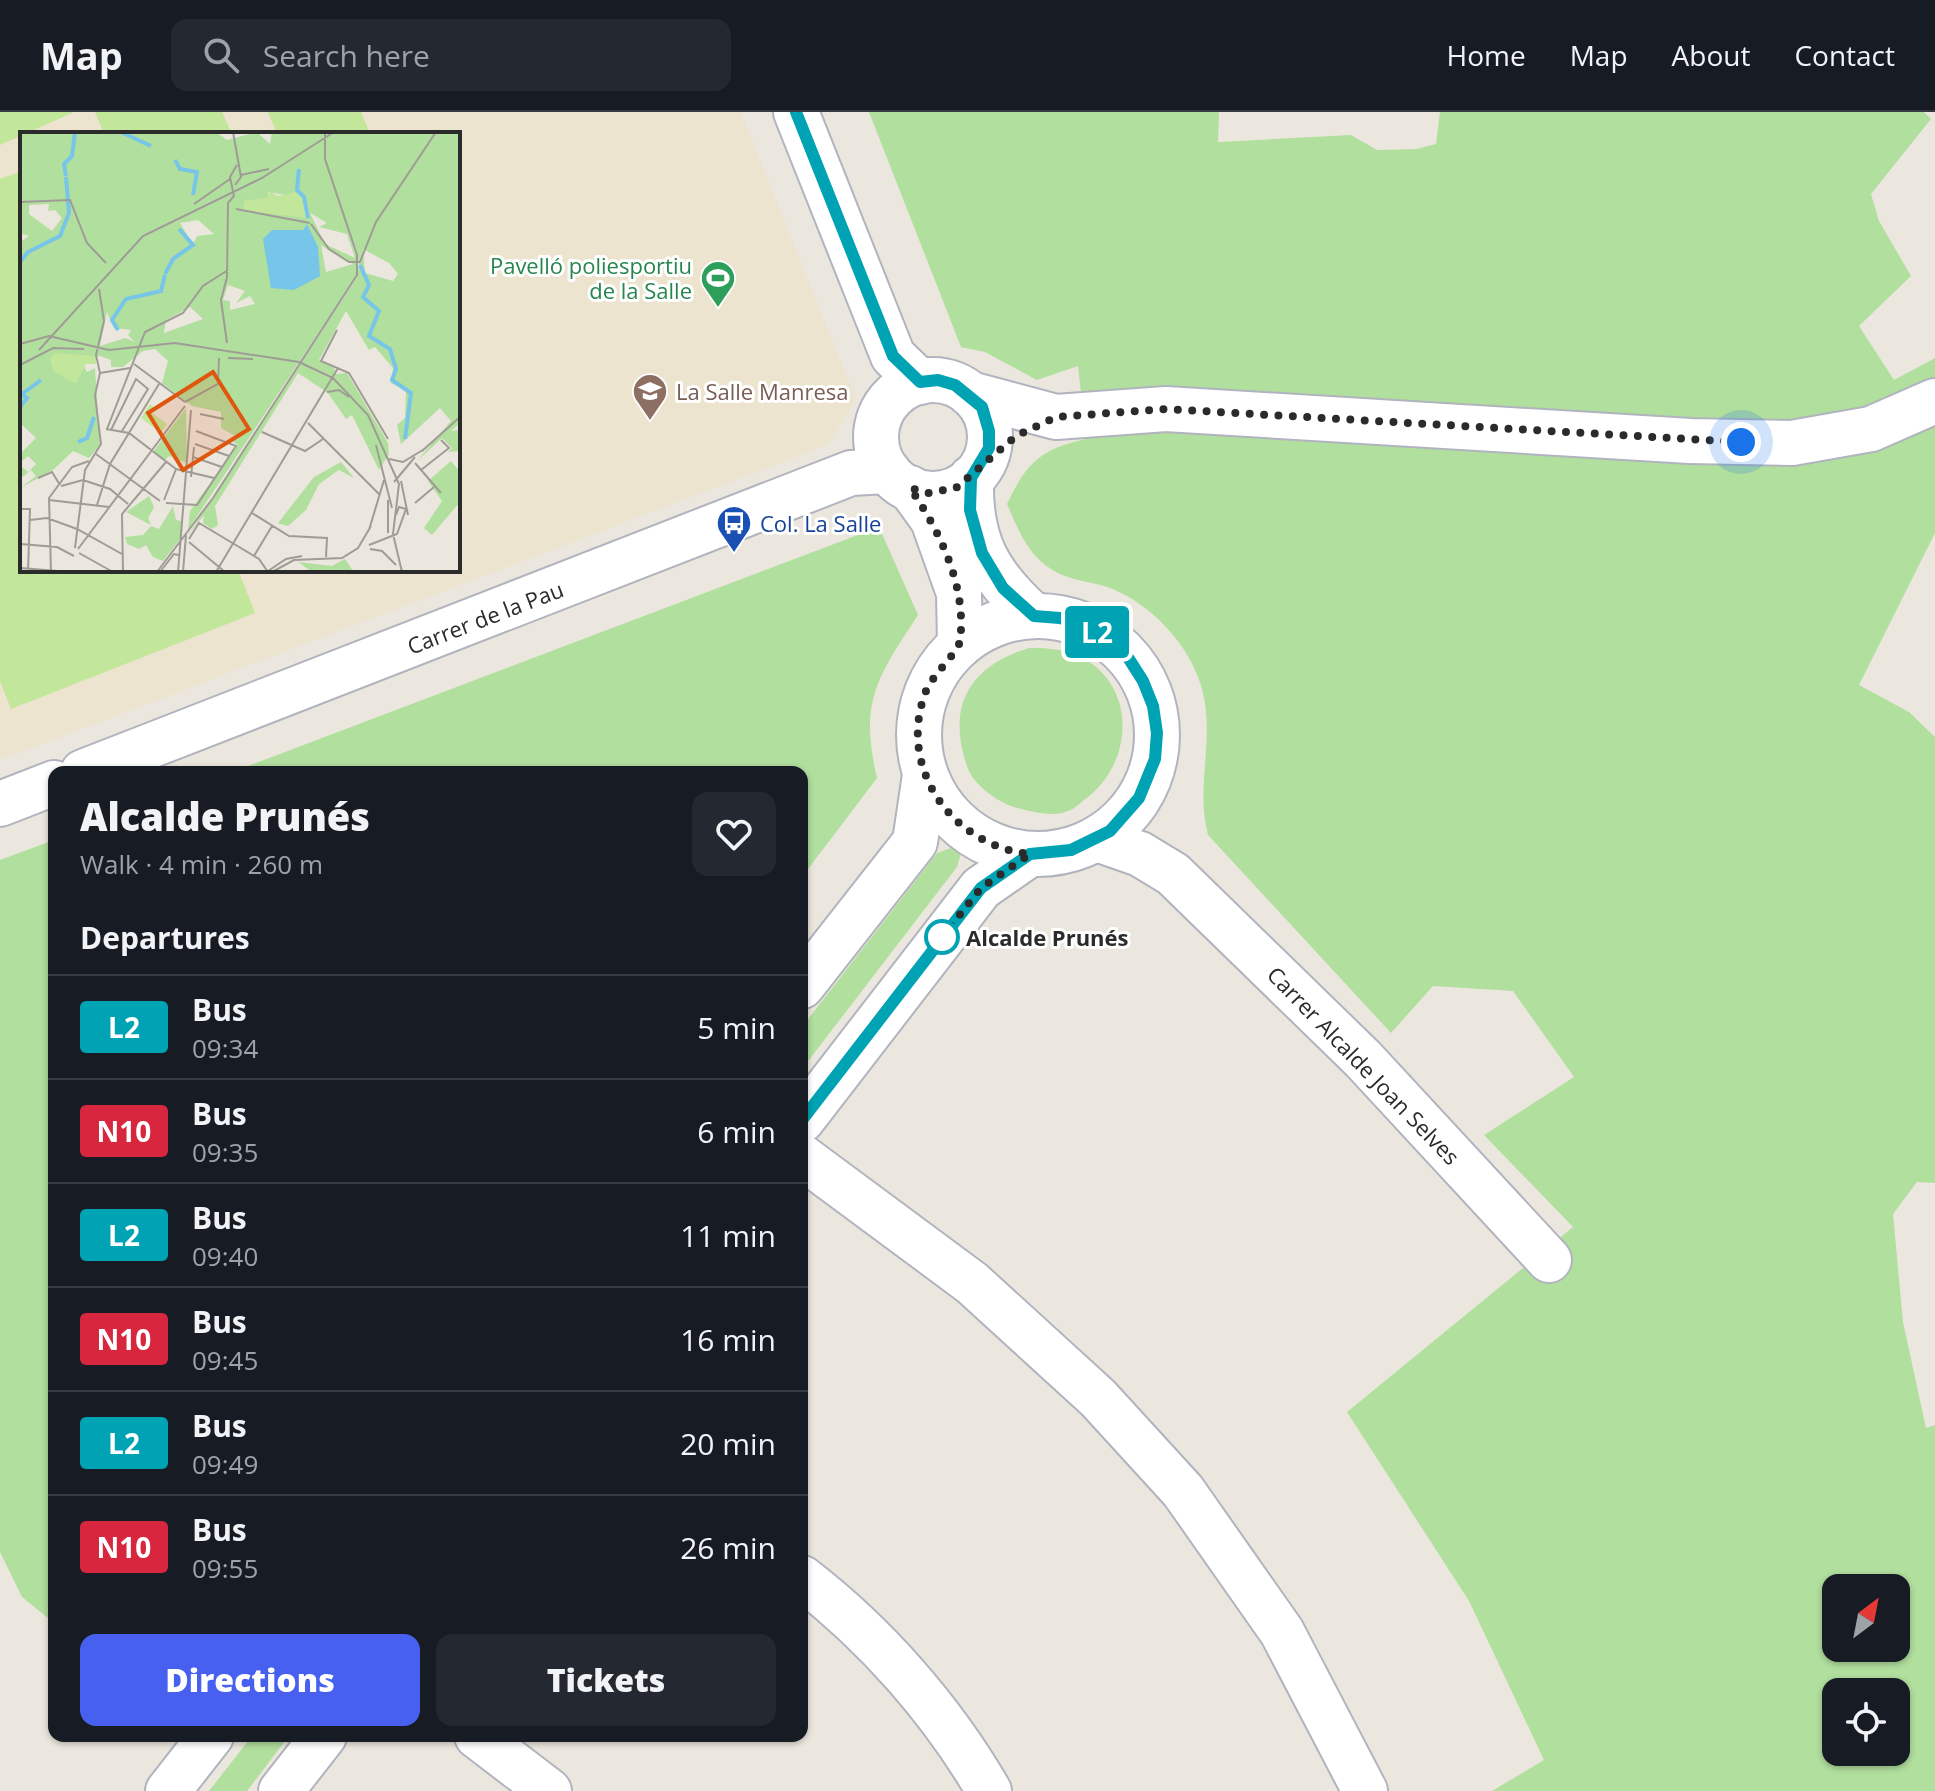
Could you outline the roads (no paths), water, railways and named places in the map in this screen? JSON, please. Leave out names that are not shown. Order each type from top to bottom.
[{"type":"street","points":[[796,112],[893,356],[920,382]]},
{"type":"street","points":[[960,645],[959,593],[933,520],[877,447],[878,421],[897,392],[920,382],[947,382],[970,394],[1056,417],[1166,409],[1690,441],[1792,443],[1871,429],[1935,401]]},
{"type":"street","points":[[970,394],[982,407],[989,431],[970,510],[982,553],[1003,588],[1034,616]]},
{"type":"street","points":[[899,479],[938,493],[956,488],[1016,436],[1056,417]]},
{"type":"street","name":"Carrer de la Pau","points":[[98,766],[851,473],[899,479]]},
{"type":"street","points":[[808,978],[915,842],[925,775],[918,733],[922,705],[933,678],[960,645],[994,624],[1034,616],[1060,618],[1086,626],[1120,649],[1137,669],[1149,693],[1157,733],[1155,759],[1147,784],[1131,810],[1097,839],[1058,853],[1030,854],[986,843],[960,826],[940,803],[925,775]]},
{"type":"street","name":"Carrer Alcalde Joan Selves","points":[[1147,784],[1161,849],[1173,874]]},
{"type":"street","points":[[0,804],[48,785]]},
{"type":"street","name":"Carrer Alcalde Joan Selves","points":[[1097,839],[1140,854],[1173,874],[1363,1059],[1549,1260]]},
{"type":"street","points":[[808,1112],[981,888],[1030,854]]},
{"type":"street","points":[[808,1161],[972,1283],[1098,1398],[1183,1491],[1282,1632],[1365,1791]]},
{"type":"street","points":[[808,1583],[880,1648],[919,1693],[989,1791]]},
{"type":"street","points":[[168,1791],[206,1742]]},
{"type":"street","points":[[281,1791],[319,1742]]},
{"type":"street","points":[[485,1742],[549,1791]]},
{"type":"place","name":"Pavelló poliesportiu de la Salle","points":[[718,309]]},
{"type":"place","name":"La Salle Manresa","points":[[650,422]]},
{"type":"place","name":"Col. La Salle","points":[[734,554]]},
{"type":"place","name":"Alcalde Prunés","points":[[942,937]]}]
